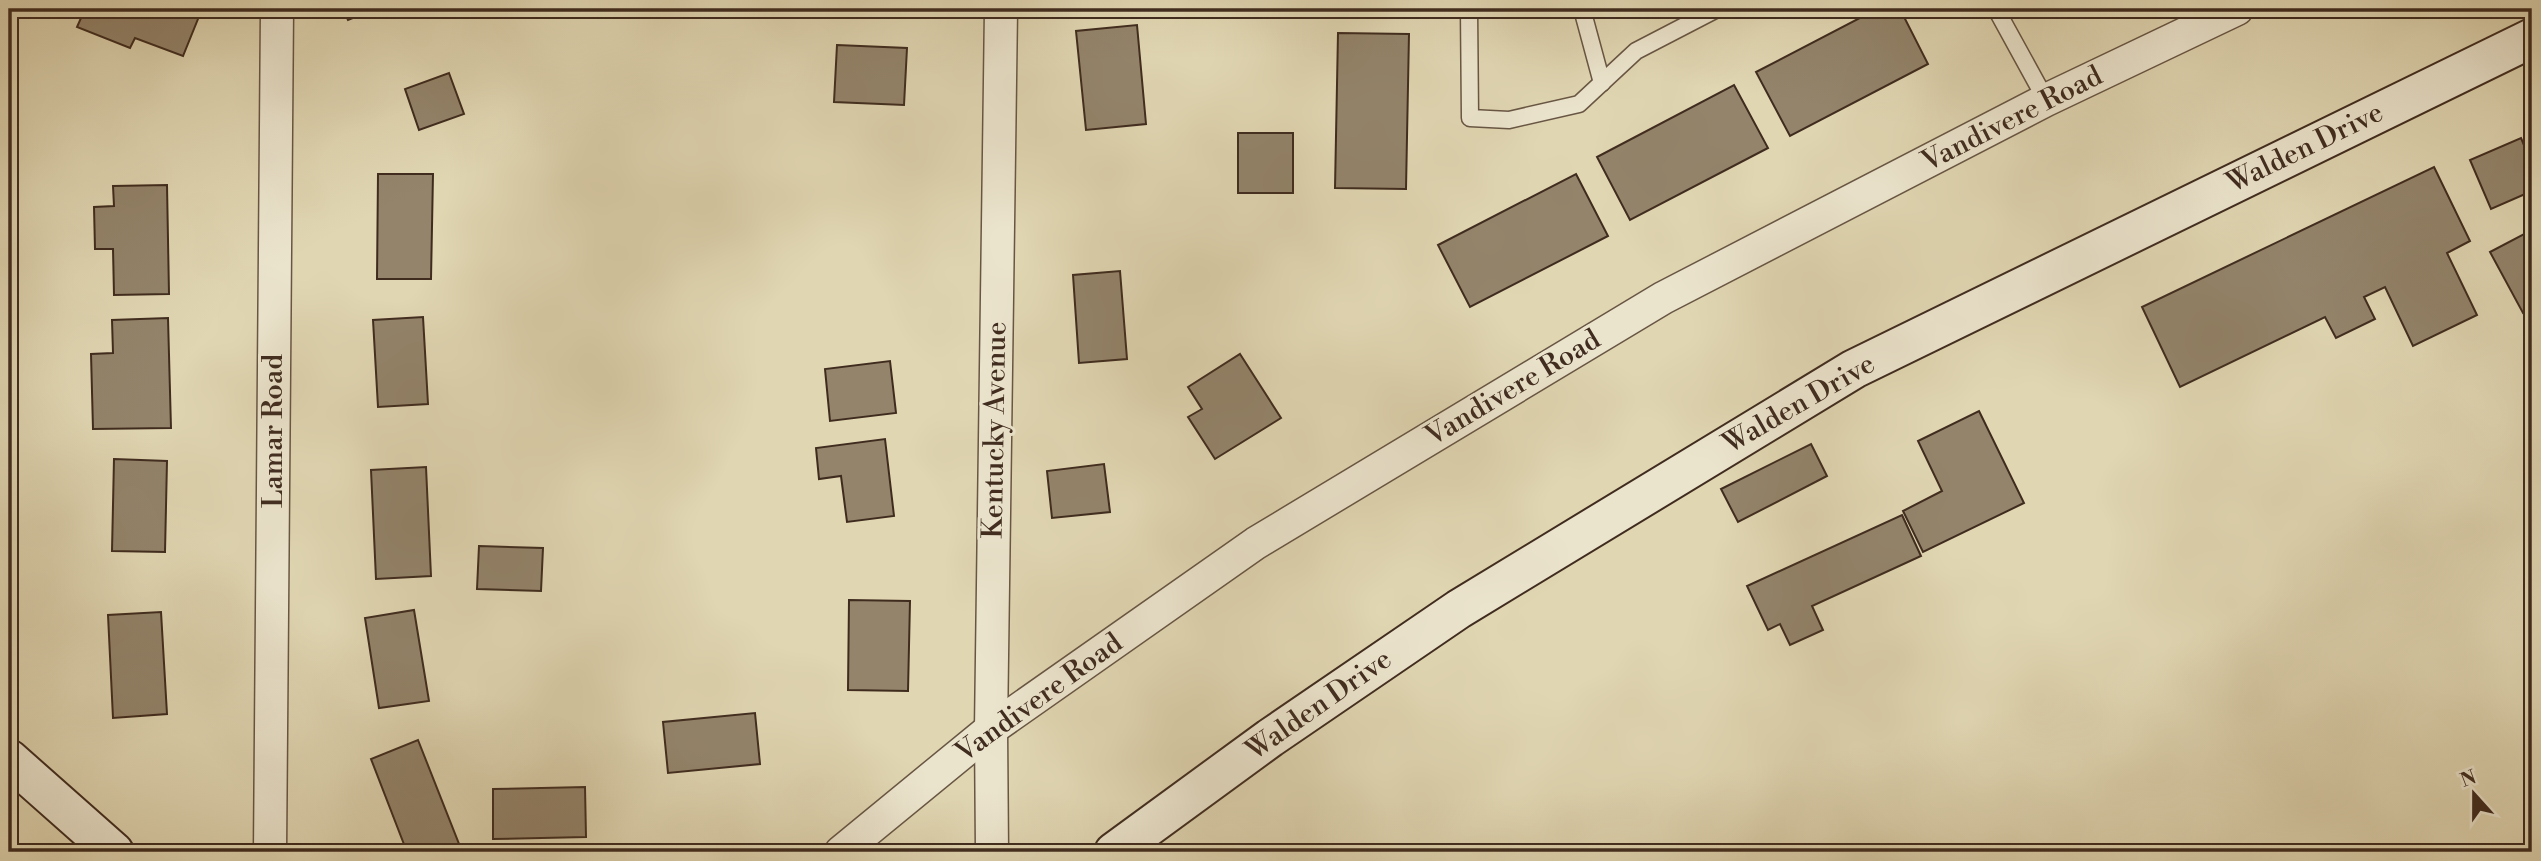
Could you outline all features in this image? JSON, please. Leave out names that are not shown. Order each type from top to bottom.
[{"type":"street","name":"Lamar Road","points":[[270,852],[277,9]]},
{"type":"street","name":"Kentucky Avenue","points":[[992,852],[991,729],[1001,9]]},
{"type":"street","name":"Vandivere Road","points":[[841,852],[991,729],[1256,543],[1663,298],[2046,100],[2237,9]]},
{"type":"street","name":"Walden Drive","points":[[1114,852],[1270,738],[1459,609],[1854,369],[2532,38]]},
{"type":"street","points":[[9,762],[114,852]]},
{"type":"lane","points":[[1469,9],[1470,118],[1509,120],[1579,104],[1636,51],[1717,9]]},
{"type":"lane","points":[[1582,9],[1602,83]]},
{"type":"lane","points":[[1996,9],[2046,100]]},
{"type":"building","points":[[9,9],[49,9],[49,15],[9,14]]},
{"type":"building","points":[[85,9],[202,9],[183,56],[135,38],[130,48],[77,27]]},
{"type":"building","points":[[343,9],[375,9],[348,20]]},
{"type":"building","points":[[1877,9],[1900,9],[1928,64],[1790,136],[1756,72]]},
{"type":"building","points":[[1137,25],[1146,124],[1086,130],[1076,31]]},
{"type":"building","points":[[1338,33],[1409,34],[1406,189],[1335,188]]},
{"type":"building","points":[[837,45],[907,48],[904,105],[834,102]]},
{"type":"building","points":[[449,73],[464,114],[419,130],[405,89]]},
{"type":"building","points":[[1734,85],[1768,148],[1630,220],[1597,157]]},
{"type":"building","points":[[1238,133],[1293,133],[1293,193],[1238,193]]},
{"type":"building","points":[[2521,138],[2532,164],[2532,191],[2491,209],[2470,160]]},
{"type":"building","points":[[2434,167],[2470,241],[2447,253],[2477,315],[2413,346],[2385,287],[2364,297],[2375,319],[2336,338],[2325,317],[2180,387],[2142,307]]},
{"type":"building","points":[[378,174],[433,174],[431,279],[377,279]]},
{"type":"building","points":[[1576,174],[1608,236],[1470,307],[1438,245]]},
{"type":"building","points":[[167,185],[169,294],[114,295],[113,249],[95,249],[94,207],[114,206],[113,186]]},
{"type":"building","points":[[2526,233],[2532,244],[2532,308],[2523,313],[2490,252]]},
{"type":"building","points":[[1120,271],[1127,359],[1079,363],[1073,275]]},
{"type":"building","points":[[423,317],[428,404],[378,407],[373,320]]},
{"type":"building","points":[[168,318],[171,428],[93,429],[91,354],[113,353],[112,320]]},
{"type":"building","points":[[1240,354],[1281,418],[1215,459],[1188,417],[1202,409],[1188,387]]},
{"type":"building","points":[[890,361],[896,413],[830,421],[825,369]]},
{"type":"building","points":[[1979,411],[2024,503],[1923,552],[1903,511],[1942,491],[1918,441]]},
{"type":"building","points":[[885,439],[894,516],[847,522],[841,476],[819,479],[816,448]]},
{"type":"building","points":[[1811,444],[1827,476],[1738,522],[1721,489]]},
{"type":"building","points":[[114,459],[167,461],[165,552],[112,551]]},
{"type":"building","points":[[1104,464],[1110,512],[1052,518],[1047,471]]},
{"type":"building","points":[[426,467],[431,576],[376,579],[371,470]]},
{"type":"building","points":[[1902,515],[1921,556],[1812,606],[1823,630],[1790,645],[1780,624],[1768,630],[1747,586]]},
{"type":"building","points":[[479,546],[543,548],[541,591],[477,589]]},
{"type":"building","points":[[849,600],[910,601],[908,691],[848,690]]},
{"type":"building","points":[[414,610],[429,701],[379,708],[365,618]]},
{"type":"building","points":[[161,612],[167,714],[113,718],[108,615]]},
{"type":"building","points":[[755,713],[760,764],[668,773],[663,722]]},
{"type":"building","points":[[418,740],[461,849],[453,852],[407,852],[371,759]]},
{"type":"building","points":[[585,787],[586,837],[493,839],[493,789]]}]
